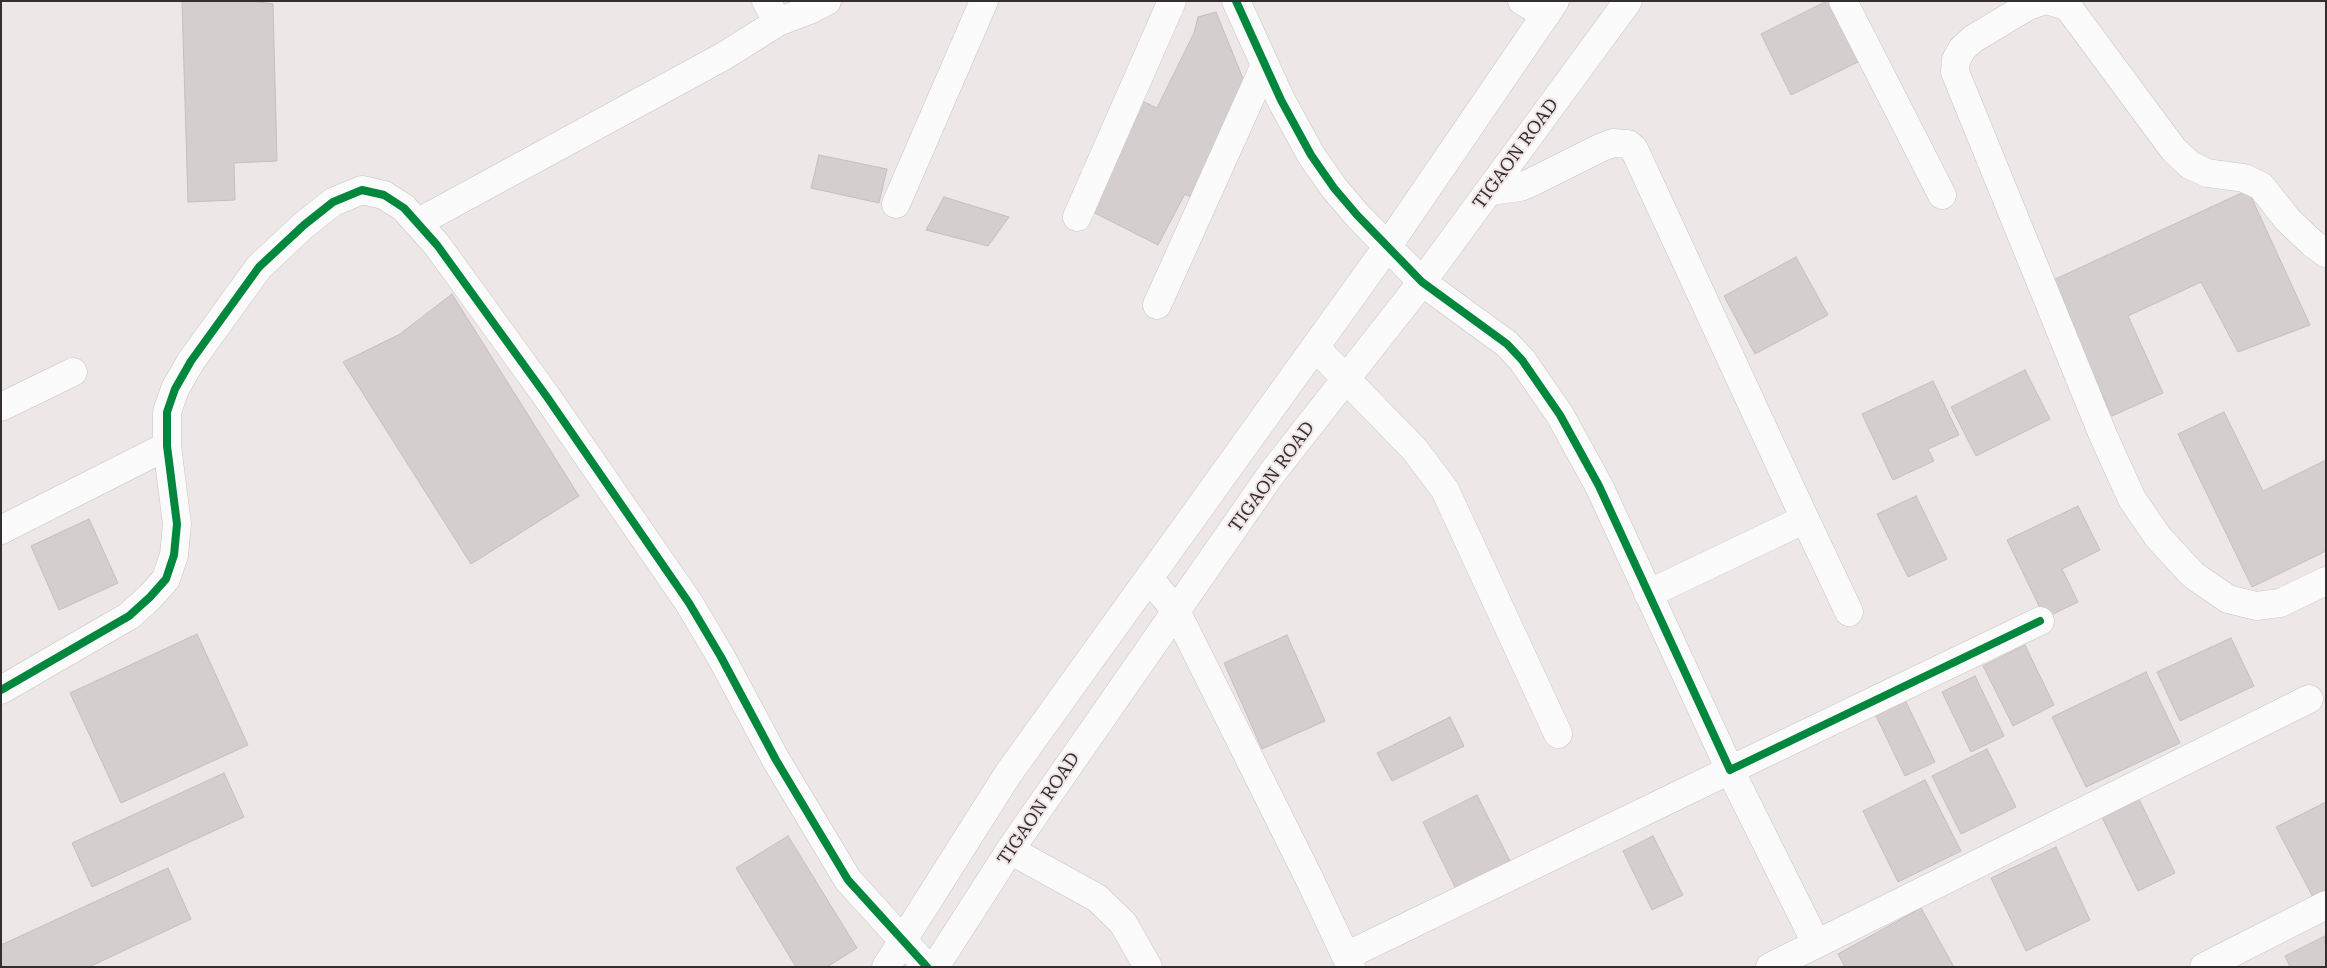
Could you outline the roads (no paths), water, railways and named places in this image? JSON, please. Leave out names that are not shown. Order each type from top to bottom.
[{"type":"street","points":[[417,223],[504,174],[708,65],[772,11],[804,13],[827,1]]},
{"type":"street","points":[[896,204],[984,1]]},
{"type":"street","points":[[1077,217],[1172,1]]},
{"type":"street","points":[[1236,1],[1281,100],[1311,154],[1334,188],[1387,247],[1422,282],[1507,344],[1522,360],[1542,387],[1586,462],[1730,770],[1816,944]]},
{"type":"street","points":[[886,967],[904,942],[1008,774],[1387,247],[1550,8],[1522,1]]},
{"type":"street","name":"TIGAON ROAD","points":[[935,967],[1010,850],[1272,473],[1422,282],[1628,1]]},
{"type":"street","points":[[1843,1],[1942,196]]},
{"type":"street","points":[[2042,1],[2028,6],[1973,39],[1962,49],[1956,60],[1955,72],[2103,435],[2132,499],[2158,537],[2193,575],[2228,599],[2256,606],[2280,603],[2326,581]]},
{"type":"street","points":[[2050,1],[2068,7],[2174,150],[2190,164],[2207,173],[2244,178],[2261,186],[2287,219],[2312,243],[2326,253]]},
{"type":"street","points":[[1158,305],[1265,65]]},
{"type":"street","points":[[1490,190],[1520,187],[1613,143],[1628,144],[1634,149],[1804,519],[1849,612]]},
{"type":"street","points":[[1,690],[129,616],[150,598],[166,579],[174,555],[177,524],[167,446],[167,412],[175,389],[191,361],[259,267],[304,225],[332,202],[362,190],[384,195],[404,208],[437,245],[541,389],[689,603],[721,656],[776,760],[848,880],[927,967]]},
{"type":"street","points":[[1316,347],[1415,450],[1445,490],[1558,734]]},
{"type":"street","points":[[1,407],[73,372]]},
{"type":"street","points":[[1,530],[167,446]]},
{"type":"street","points":[[1648,594],[1804,519]]},
{"type":"street","points":[[1149,578],[1176,611],[1349,961],[1730,770],[2040,620]]},
{"type":"street","points":[[1786,963],[1816,944],[2309,699]]},
{"type":"street","points":[[1010,850],[1096,898],[1123,923],[1148,967]]},
{"type":"street","points":[[2204,967],[2326,905]]}]
